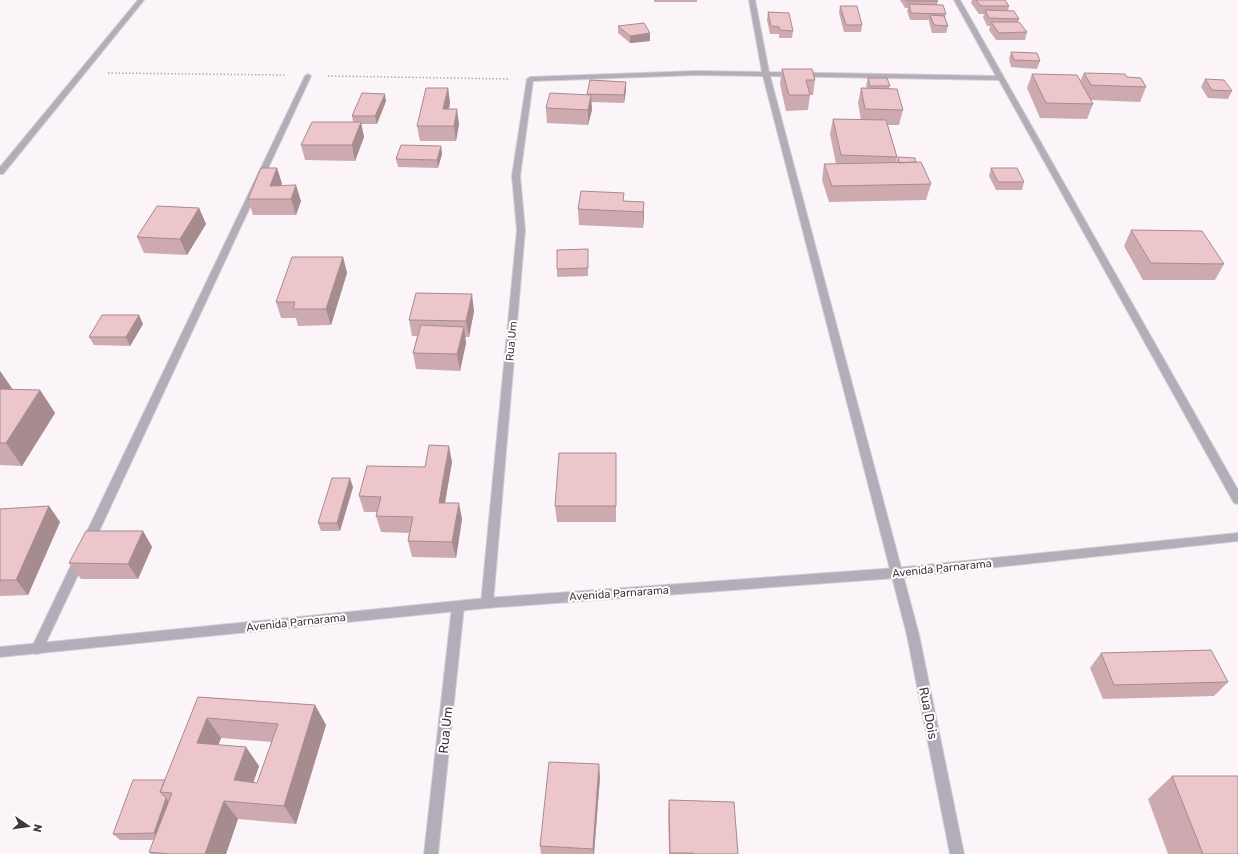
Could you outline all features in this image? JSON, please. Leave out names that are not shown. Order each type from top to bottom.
[{"type":"street","points":[[0,172],[141,0]]},
{"type":"street","name":"Rua Dois","points":[[752,0],[766,75],[913,635],[957,854]]},
{"type":"street","points":[[957,0],[1238,500]]},
{"type":"street","name":"Rua Um","points":[[487,603],[521,230],[516,176],[530,79],[652,74],[766,75]]},
{"type":"street","points":[[766,75],[1000,78]]},
{"type":"street","points":[[37,649],[308,76]]},
{"type":"street","name":"Avenida Parnarama","points":[[0,652],[487,603],[896,573],[1238,538]]},
{"type":"street","name":"Rua Um","points":[[431,854],[458,606]]},
{"type":"building","points":[[905,0],[937,0],[938,1],[906,1]]},
{"type":"building","points":[[976,0],[1005,0],[1009,6],[981,6]]},
{"type":"building","points":[[909,4],[943,5],[946,14],[911,13]]},
{"type":"building","points":[[840,6],[857,6],[862,25],[846,25]]},
{"type":"building","points":[[985,10],[1014,11],[1019,19],[989,18]]},
{"type":"building","points":[[768,12],[789,13],[793,31],[780,30],[779,27],[771,26]]},
{"type":"building","points":[[930,15],[944,16],[948,26],[934,25]]},
{"type":"building","points":[[991,22],[1019,22],[1027,32],[999,33]]},
{"type":"building","points":[[644,23],[650,33],[630,36],[618,26]]},
{"type":"building","points":[[1011,52],[1037,53],[1040,61],[1014,60]]},
{"type":"building","points":[[782,69],[812,69],[815,80],[806,80],[810,95],[789,95]]},
{"type":"building","points":[[1084,73],[1125,74],[1127,77],[1141,78],[1146,87],[1091,85]]},
{"type":"building","points":[[1032,74],[1077,75],[1093,104],[1046,103]]},
{"type":"building","points":[[868,78],[887,78],[890,86],[870,86]]},
{"type":"building","points":[[1205,79],[1224,80],[1232,91],[1212,90]]},
{"type":"building","points":[[590,80],[626,82],[624,95],[587,94]]},
{"type":"building","points":[[426,88],[448,88],[443,109],[457,109],[454,126],[417,126]]},
{"type":"building","points":[[861,88],[897,89],[903,110],[865,109]]},
{"type":"building","points":[[362,93],[385,94],[375,116],[352,116]]},
{"type":"building","points":[[550,93],[591,95],[588,110],[546,108]]},
{"type":"building","points":[[833,119],[886,120],[897,157],[841,155]]},
{"type":"building","points":[[312,122],[361,122],[352,145],[301,145]]},
{"type":"building","points":[[401,145],[441,146],[437,160],[396,159]]},
{"type":"building","points":[[898,157],[915,158],[916,162],[899,163]]},
{"type":"building","points":[[921,162],[931,184],[832,186],[824,164]]},
{"type":"building","points":[[261,168],[277,168],[270,186],[296,185],[291,199],[248,199]]},
{"type":"building","points":[[991,168],[1017,168],[1024,182],[998,182]]},
{"type":"building","points":[[581,191],[624,193],[623,201],[644,202],[643,212],[578,209]]},
{"type":"building","points":[[157,206],[199,208],[180,239],[137,237]]},
{"type":"building","points":[[1131,230],[1202,231],[1224,264],[1151,263]]},
{"type":"building","points":[[588,249],[588,268],[557,269],[557,250]]},
{"type":"building","points":[[292,257],[343,257],[326,309],[293,309],[295,302],[276,302]]},
{"type":"building","points":[[416,293],[472,294],[466,321],[409,320]]},
{"type":"building","points":[[102,315],[139,315],[126,337],[89,337]]},
{"type":"building","points":[[421,325],[464,327],[457,354],[413,353]]},
{"type":"building","points":[[0,389],[40,390],[6,443],[0,443]]},
{"type":"building","points":[[429,445],[449,446],[439,503],[459,503],[452,542],[408,541],[413,517],[376,516],[381,497],[359,496],[367,466],[425,467]]},
{"type":"building","points":[[559,453],[616,453],[616,506],[555,506]]},
{"type":"building","points":[[332,478],[350,478],[337,523],[318,523]]},
{"type":"building","points":[[49,506],[16,580],[0,580],[0,509]]},
{"type":"building","points":[[86,531],[143,531],[128,564],[69,563]]},
{"type":"building","points":[[1211,650],[1228,682],[1114,685],[1101,653]]},
{"type":"building","points":[[198,697],[315,705],[284,806],[224,801],[205,854],[170,854],[149,852],[172,793],[160,792]],"holes":[[[207,718],[278,724],[257,783],[234,780],[246,747],[197,743]]]},
{"type":"building","points":[[549,762],[599,764],[593,849],[540,846]]},
{"type":"building","points":[[1172,776],[1238,776],[1238,854],[1203,854]]},
{"type":"building","points":[[133,780],[165,780],[160,792],[166,798],[154,833],[113,834]]},
{"type":"building","points":[[669,800],[734,802],[738,854],[670,853]]}]
